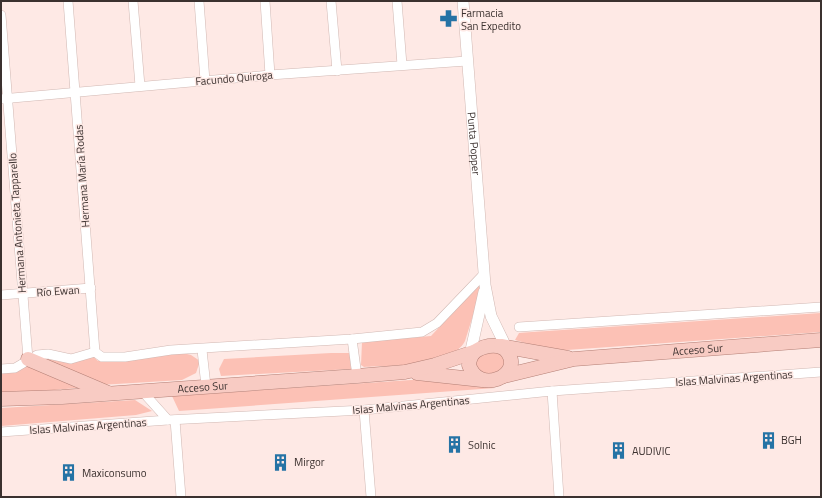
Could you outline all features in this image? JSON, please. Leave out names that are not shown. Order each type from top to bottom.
[{"type":"main road","name":"Acceso Sur","points":[[504,376],[574,359],[821,340]]},
{"type":"main road","points":[[484,347],[506,349],[512,363],[504,376],[496,380],[484,380],[472,373],[471,356],[484,347]]},
{"type":"main road","name":"Acceso Sur","points":[[506,349],[574,359]]},
{"type":"main road","name":"Acceso Sur","points":[[1,399],[111,394],[405,372],[471,356]]},
{"type":"main road","points":[[28,359],[111,394]]},
{"type":"main road","name":"Acceso Sur","points":[[405,372],[484,380]]},
{"type":"street","name":"Hermana María Rodas","points":[[68,1],[95,352]]},
{"type":"street","points":[[133,1],[140,86]]},
{"type":"street","points":[[199,1],[205,81]]},
{"type":"street","points":[[265,1],[270,75]]},
{"type":"street","points":[[331,1],[337,71]]},
{"type":"street","points":[[397,1],[402,65]]},
{"type":"street","name":"Punta Popper","points":[[463,1],[485,280],[491,316],[506,349]]},
{"type":"street","name":"Hermana Antonieta Tapparello","points":[[1,15],[4,99],[28,359]]},
{"type":"street","name":"Facundo Quiroga","points":[[4,99],[270,75],[468,61]]},
{"type":"street","points":[[1,369],[15,368],[37,355],[48,354],[77,358],[95,352],[102,357],[110,358],[171,350],[202,350],[352,339],[422,332],[430,329],[485,280]]},
{"type":"street","name":"Punta Popper","points":[[471,356],[480,314],[485,280]]},
{"type":"street","name":"Río Ewan","points":[[1,295],[90,288]]},
{"type":"street","points":[[519,328],[821,307]]},
{"type":"street","points":[[491,316],[514,342],[547,355]]},
{"type":"street","points":[[352,339],[357,376]]},
{"type":"street","points":[[202,350],[206,386]]},
{"type":"street","name":"Islas Malvinas Argentinas","points":[[1,432],[171,420],[364,410],[552,392],[821,372]]},
{"type":"street","points":[[142,391],[171,420],[181,497]]},
{"type":"street","points":[[552,392],[559,497]]},
{"type":"street","points":[[364,410],[371,497]]},
{"type":"shaded area","points":[[480,284],[479,296],[465,341],[458,350],[434,361],[404,365],[364,367],[361,365],[362,342],[431,336]]},
{"type":"shaded area","points":[[821,313],[821,332],[553,351],[515,340],[519,333]]},
{"type":"shaded area","points":[[494,350],[505,356],[504,370],[489,376],[478,370],[475,361],[478,355]]},
{"type":"shaded area","points":[[183,353],[191,355],[200,361],[196,373],[182,380],[100,385],[39,357],[94,357],[98,361]]},
{"type":"shaded area","points":[[350,353],[351,369],[221,376],[219,369],[224,359]]},
{"type":"shaded area","points":[[29,365],[87,387],[1,395],[1,374]]},
{"type":"shaded area","points":[[441,378],[495,388],[179,411],[172,396]]},
{"type":"shaded area","points":[[135,400],[152,411],[136,415],[1,426],[1,408]]},
{"type":"place","name":"Farmacia San Expedito","points":[[448,19]]},
{"type":"place","name":"BGH","points":[[768,440]]},
{"type":"place","name":"Solnic","points":[[455,445]]},
{"type":"place","name":"AUDIVIC","points":[[619,451]]},
{"type":"place","name":"Mirgor","points":[[281,462]]},
{"type":"place","name":"Maxiconsumo","points":[[69,473]]}]
